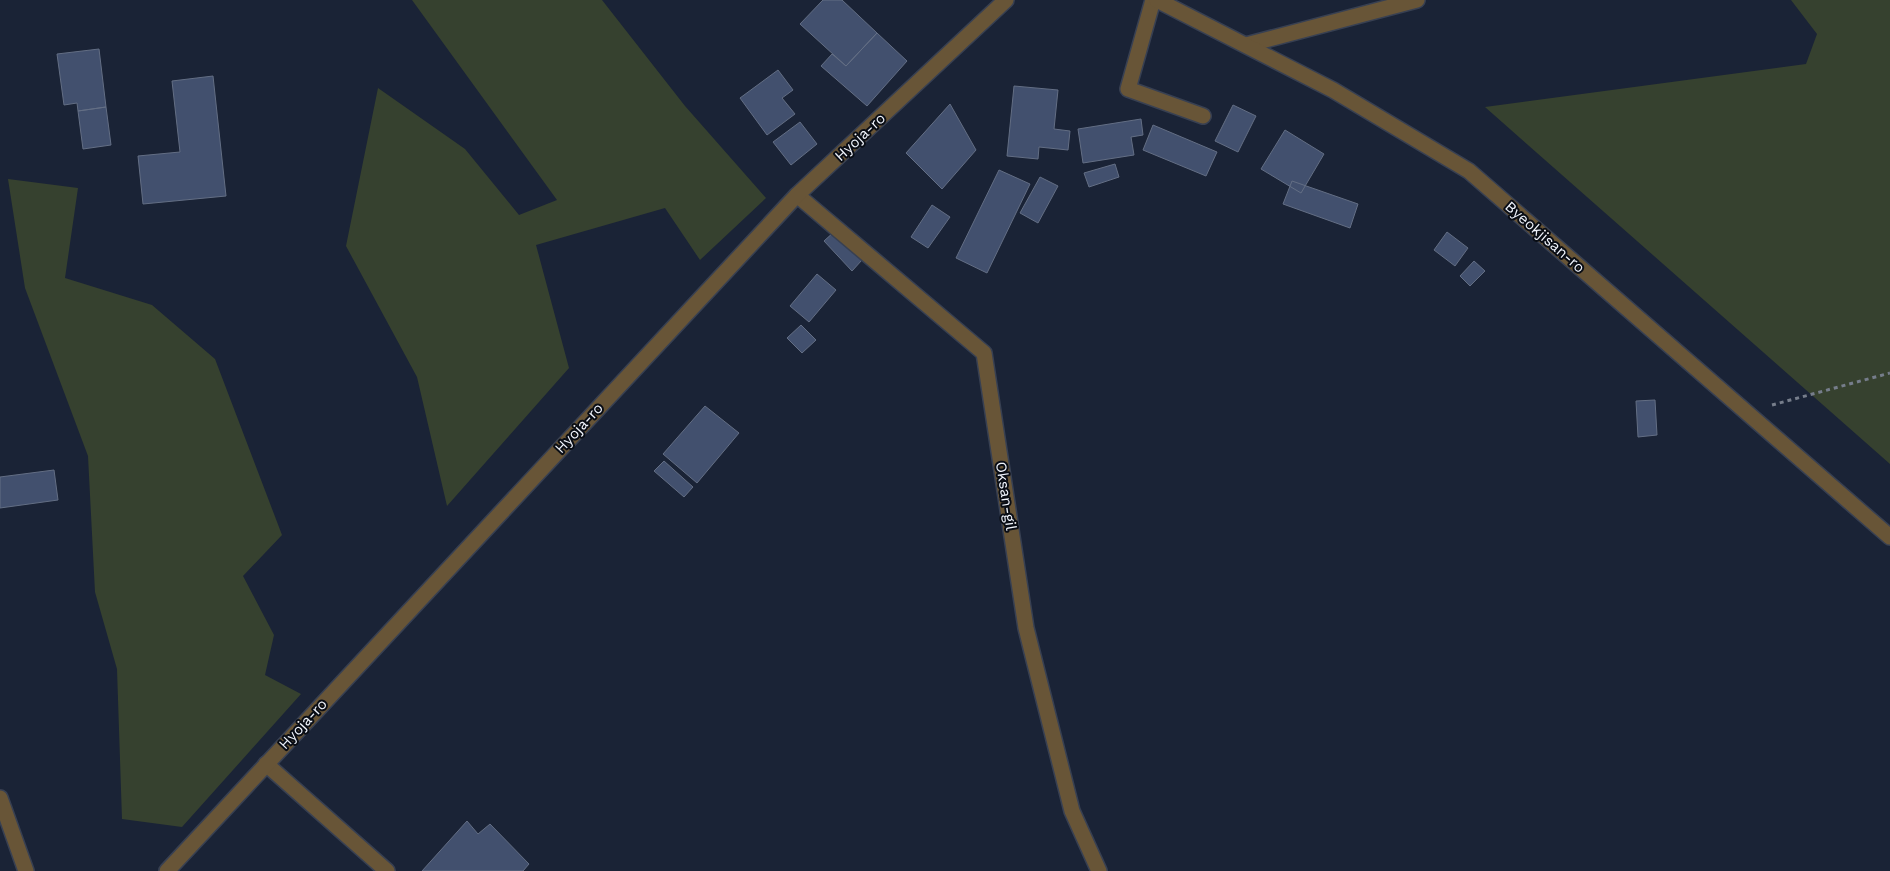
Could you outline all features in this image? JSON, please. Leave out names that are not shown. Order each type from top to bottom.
[{"type":"street","name":"Hyoja-ro","points":[[167,871],[797,196],[1006,0]]},
{"type":"street","points":[[1153,0],[1128,89],[1203,116]]},
{"type":"street","name":"Byeokjisan-ro","points":[[1157,0],[1333,90],[1469,171],[1890,537]]},
{"type":"street","points":[[1246,46],[1417,0]]},
{"type":"street","name":"Oksan-gil","points":[[797,196],[984,353],[1026,628],[1072,811],[1100,871]]},
{"type":"street","points":[[266,764],[387,871]]},
{"type":"street","points":[[0,798],[26,871]]},
{"type":"path","points":[[1745,411],[1890,373]]},
{"type":"green space","points":[[412,0],[602,0],[685,106],[766,198],[700,260],[665,208],[536,245],[569,368],[447,506],[417,377],[346,246],[378,88],[465,149],[519,215],[557,200]]},
{"type":"green space","points":[[1791,0],[1890,0],[1890,464],[1485,107],[1806,64],[1817,34]]},
{"type":"green space","points":[[8,179],[78,188],[65,278],[152,305],[215,359],[282,535],[243,576],[274,635],[265,675],[301,694],[182,827],[122,819],[117,669],[95,592],[88,456],[25,288]]},
{"type":"building","points":[[823,0],[842,0],[877,33],[846,66],[800,24]]},
{"type":"building","points":[[877,33],[907,61],[867,106],[821,66],[832,54],[846,66]]},
{"type":"building","points":[[99,49],[106,107],[78,111],[77,103],[64,105],[57,54]]},
{"type":"building","points":[[778,70],[793,90],[782,98],[795,114],[767,135],[740,98]]},
{"type":"building","points":[[213,76],[226,196],[143,204],[138,156],[180,152],[172,81]]},
{"type":"building","points":[[1014,86],[1058,90],[1054,129],[1070,131],[1068,150],[1039,147],[1038,159],[1007,156]]},
{"type":"building","points":[[950,104],[976,150],[942,189],[906,153]]},
{"type":"building","points":[[1233,105],[1256,116],[1238,152],[1215,141]]},
{"type":"building","points":[[106,107],[111,145],[83,149],[78,111]]},
{"type":"building","points":[[1141,119],[1143,135],[1131,137],[1134,155],[1083,163],[1078,129]]},
{"type":"building","points":[[800,122],[817,144],[791,165],[773,142]]},
{"type":"building","points":[[1153,125],[1217,152],[1206,176],[1143,150]]},
{"type":"building","points":[[1285,130],[1324,154],[1301,193],[1261,169]]},
{"type":"building","points":[[1115,164],[1119,177],[1089,187],[1084,173]]},
{"type":"building","points":[[999,170],[1030,184],[987,273],[956,258]]},
{"type":"building","points":[[1040,177],[1058,186],[1038,223],[1020,213]]},
{"type":"building","points":[[1292,181],[1358,204],[1350,228],[1283,204]]},
{"type":"building","points":[[932,205],[950,217],[928,248],[911,237]]},
{"type":"building","points":[[835,231],[862,260],[852,271],[824,241]]},
{"type":"building","points":[[1447,232],[1468,248],[1455,266],[1434,250]]},
{"type":"building","points":[[1474,261],[1485,271],[1470,286],[1460,276]]},
{"type":"building","points":[[817,274],[836,290],[809,322],[790,306]]},
{"type":"building","points":[[801,325],[816,340],[802,353],[787,338]]},
{"type":"building","points":[[1655,400],[1657,435],[1638,437],[1636,401]]},
{"type":"building","points":[[705,406],[739,433],[697,483],[663,454]]},
{"type":"building","points":[[664,461],[693,487],[684,497],[654,471]]},
{"type":"building","points":[[54,470],[58,500],[0,508],[0,477]]},
{"type":"building","points":[[467,821],[478,834],[490,824],[529,864],[523,871],[422,871]]}]
